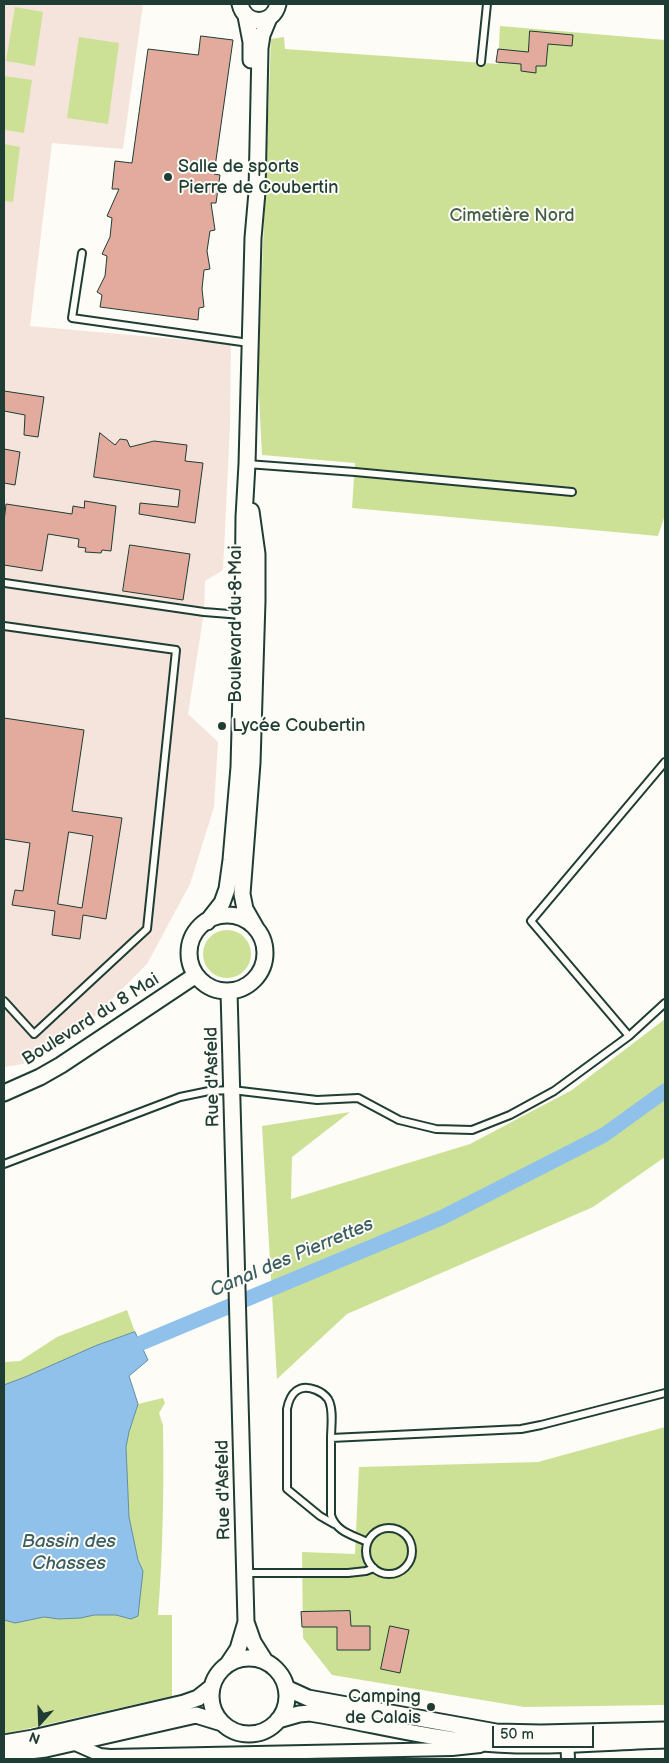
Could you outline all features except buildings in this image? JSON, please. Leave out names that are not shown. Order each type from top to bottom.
[{"type":"street","points":[[240,8],[253,20],[258,21],[274,11],[291,4]]},
{"type":"street","name":"Boulevard du 8 Mai","points":[[240,8],[251,47],[248,192],[253,238]]},
{"type":"street","name":"Boulevard du 8 Mai","points":[[206,922],[214,914],[225,896],[231,860],[250,615],[257,554],[249,499],[247,464],[253,238],[260,48],[262,35],[274,11]]},
{"type":"street","name":"Boulevard du 8 Mai","points":[[250,615],[252,763],[242,894],[248,916],[257,930]]},
{"type":"street","points":[[221,916],[236,917],[250,923],[257,930],[262,939],[264,959],[261,969],[248,984],[240,989],[229,991],[211,987],[202,982],[196,975],[190,961],[190,946],[196,932],[206,922],[221,916]]},
{"type":"street","name":"Boulevard du 8 Mai","points":[[4,1093],[66,1061],[196,975]]},
{"type":"street","name":"Rue d'Asfeld","points":[[228,1664],[238,1649],[246,1622],[229,991]]},
{"type":"street","name":"Rue d'Asfeld","points":[[246,1622],[253,1642],[265,1661]]},
{"type":"street","points":[[4,1754],[25,1753],[196,1715],[222,1723],[236,1731],[251,1734],[266,1730],[278,1720],[286,1707],[286,1688],[283,1678],[276,1669],[265,1661],[244,1658],[228,1664],[216,1676],[212,1687],[212,1704],[222,1723]]},
{"type":"street","points":[[4,1743],[34,1738],[184,1703],[198,1698],[212,1687]]},
{"type":"street","points":[[286,1688],[308,1698],[485,1731],[567,1738],[665,1740]]},
{"type":"street","points":[[278,1720],[305,1713],[471,1742],[498,1743]]},
{"type":"street","points":[[394,1751],[402,1744],[406,1731],[406,1722],[402,1716]]},
{"type":"street","points":[[73,1743],[100,1755],[110,1756],[452,1750],[498,1743],[665,1730]]},
{"type":"street","points":[[567,1738],[568,1759]]},
{"type":"lane","points":[[481,62],[488,4]]},
{"type":"lane","points":[[82,252],[72,318],[250,343]]},
{"type":"lane","points":[[247,464],[572,492]]},
{"type":"lane","points":[[5,583],[204,612],[250,615]]},
{"type":"lane","points":[[4,626],[176,650],[147,929],[34,1034],[4,1001]]},
{"type":"lane","points":[[629,1036],[531,921],[665,762]]},
{"type":"lane","points":[[4,1164],[180,1098],[209,1091],[232,1090],[317,1100],[358,1098],[399,1120],[436,1129],[472,1130],[510,1115],[554,1091],[629,1036],[665,1003]]},
{"type":"lane","points":[[335,1524],[331,1515],[330,1406],[327,1398],[319,1391],[308,1387],[299,1388],[295,1390],[290,1398],[287,1409],[287,1489],[320,1516],[347,1533],[367,1542]]},
{"type":"lane","points":[[331,1438],[521,1429],[665,1393]]},
{"type":"lane","points":[[390,1527],[403,1532],[412,1544],[412,1558],[404,1569],[390,1574],[383,1573],[374,1568],[366,1556],[367,1542],[376,1531],[390,1527]]},
{"type":"lane","points":[[245,1573],[348,1573],[374,1568]]},
{"type":"shaded area","points":[[4,4],[143,4],[123,149],[52,143],[30,326],[231,344],[230,425],[223,570],[205,581],[204,612],[188,714],[218,742],[214,807],[190,884],[147,964],[91,1020],[23,1064],[4,1067]]},
{"type":"green space","points":[[15,7],[43,12],[35,66],[6,61]]},
{"type":"green space","name":"Cimetière Nord","points":[[500,26],[665,40],[665,515],[658,536],[352,508],[355,463],[262,455],[258,376],[271,39],[284,37],[285,49],[498,64]]},
{"type":"green space","points":[[79,37],[119,43],[108,124],[67,118]]},
{"type":"green space","points":[[4,76],[32,80],[24,133],[4,130]]},
{"type":"green space","points":[[4,144],[20,147],[13,202],[4,201]]},
{"type":"green space","points":[[222,930],[232,930],[241,934],[247,940],[250,945],[250,963],[241,974],[232,978],[222,978],[213,974],[207,968],[203,959],[203,949],[207,940],[213,934]]},
{"type":"green space","points":[[665,1019],[665,1157],[593,1207],[347,1314],[277,1379],[262,1126],[350,1112],[292,1157],[291,1199],[470,1144],[572,1090]]},
{"type":"green space","points":[[127,1310],[135,1332],[95,1346],[4,1385],[4,1362],[20,1361],[57,1337]]},
{"type":"green space","points":[[163,1398],[165,1403],[159,1413],[163,1425],[163,1472],[158,1615],[172,1615],[172,1696],[4,1734],[4,1620],[15,1623],[44,1617],[59,1619],[81,1618],[94,1615],[116,1615],[131,1619],[143,1571],[138,1560],[129,1517],[126,1447],[138,1404]]},
{"type":"green space","points":[[665,1427],[665,1705],[524,1707],[332,1675],[303,1638],[302,1552],[355,1554],[359,1467],[538,1462]]},
{"type":"water","name":"Bassin des Chasses","points":[[135,1332],[148,1360],[129,1376],[138,1404],[126,1447],[129,1517],[138,1560],[143,1571],[138,1616],[131,1619],[116,1615],[94,1615],[81,1618],[59,1619],[44,1617],[15,1623],[4,1620],[4,1385],[95,1346]]},
{"type":"waterway","name":"Canal des Pierrettes","points":[[122,1351],[441,1218],[604,1135],[665,1091]]},
{"type":"place","name":"Salle de sports Pierre de Coubertin","points":[[168,177]]},
{"type":"place","name":"Lycée Coubertin","points":[[222,726]]},
{"type":"place","name":"Camping de Calais","points":[[431,1707]]}]
